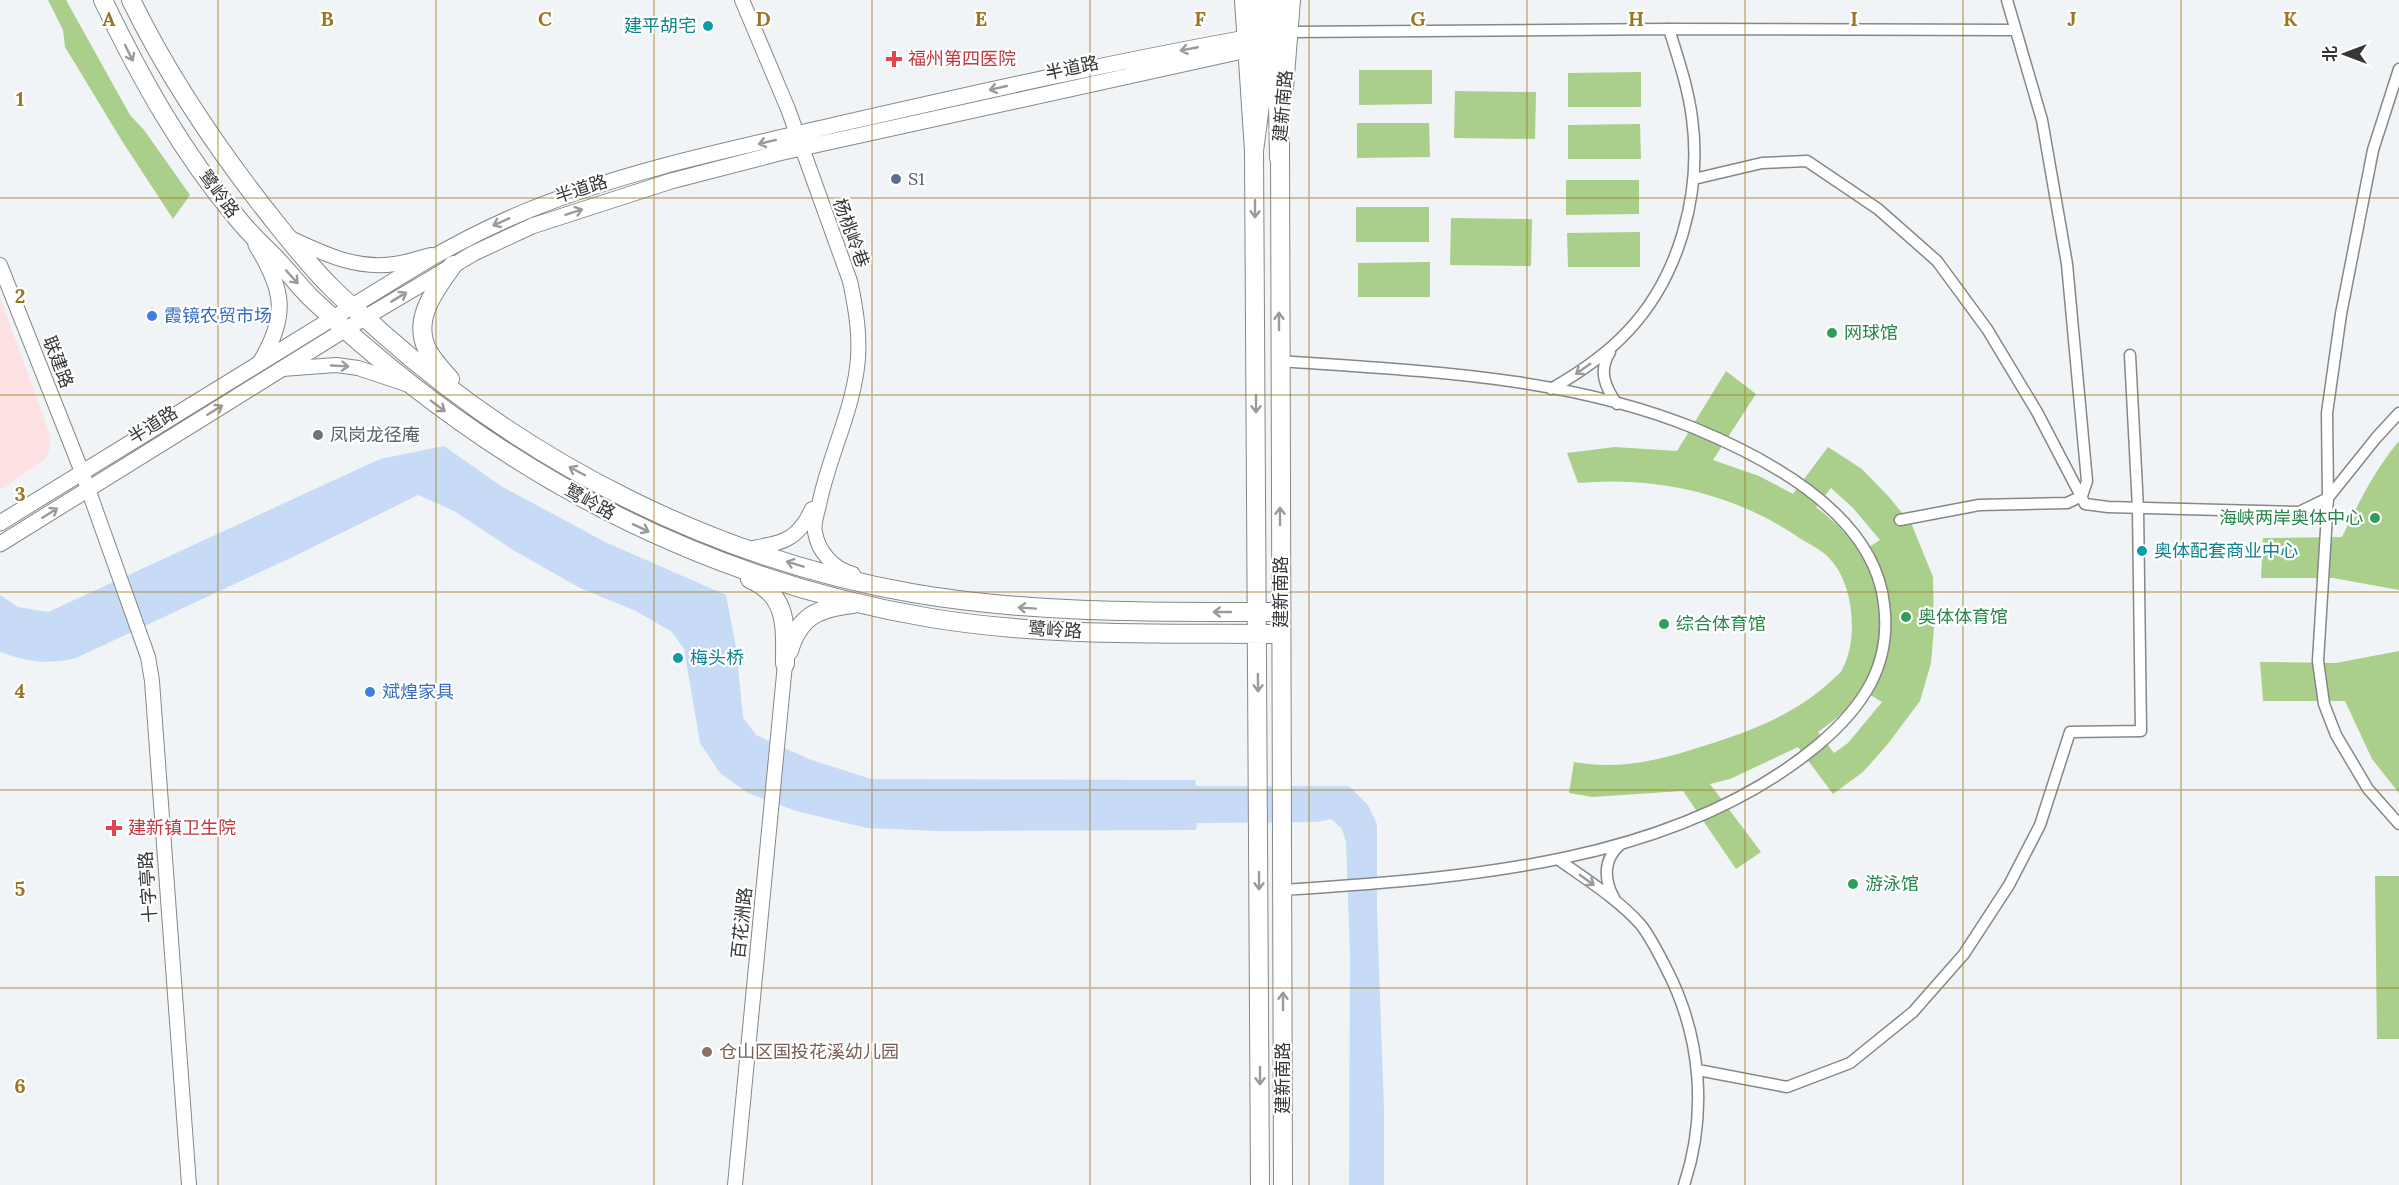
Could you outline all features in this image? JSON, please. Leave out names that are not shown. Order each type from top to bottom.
[{"type":"main road","name":"鹭岭路","points":[[103,0],[136,68],[214,188],[239,221],[309,296],[414,388],[472,432],[554,483],[646,531],[713,559],[776,581],[931,618],[1019,628],[1132,633],[1281,634]]},
{"type":"main road","name":"鹭岭路","points":[[131,0],[171,76],[195,115],[236,172],[330,286],[407,355],[470,404],[554,459],[584,475],[663,515],[747,549],[832,575],[911,593],[1023,608],[1281,612]]},
{"type":"main road","name":"建新南路","points":[[1244,0],[1254,151],[1260,1185]]},
{"type":"main road","points":[[1254,151],[1260,105],[1260,0]]},
{"type":"main road","points":[[1276,0],[1279,158]]},
{"type":"main road","name":"建新南路","points":[[1283,1185],[1279,158],[1291,0]]},
{"type":"main road","name":"半道路","points":[[0,523],[261,363],[532,226],[799,142],[1036,79],[1247,44]]},
{"type":"main road","name":"半道路","points":[[359,313],[439,254],[480,231],[521,213],[593,187],[799,142]]},
{"type":"main road","points":[[239,221],[271,270],[281,301],[278,326],[261,363]]},
{"type":"main road","points":[[453,265],[425,309],[422,327],[426,348],[431,357],[470,404]]},
{"type":"main road","name":"半道路","points":[[0,544],[282,369],[340,324]]},
{"type":"main road","points":[[713,559],[720,568],[760,584],[778,602],[784,621],[785,664]]},
{"type":"main road","points":[[785,664],[796,633],[807,618],[818,611],[861,603]]},
{"type":"street","name":"杨桃岭巷","points":[[742,0],[799,142],[850,281],[857,328],[857,367],[822,488]]},
{"type":"street","points":[[1900,520],[1978,505],[2067,503],[2082,496],[2088,481],[2067,264],[2042,120],[2007,0]]},
{"type":"street","points":[[1289,32],[1669,29],[2015,30]]},
{"type":"street","points":[[1551,389],[1572,377],[1613,346],[1640,317],[1669,268],[1683,233],[1694,179],[1695,146],[1692,117],[1683,74],[1669,29]]},
{"type":"street","points":[[2399,69],[2373,150],[2341,314],[2327,413],[2328,498],[2318,661],[2324,704],[2336,735],[2356,772],[2382,807],[2399,824]]},
{"type":"street","points":[[1694,179],[1762,163],[1807,161],[1878,209],[1937,261],[1987,329],[2037,412],[2085,504],[2138,508],[2299,512],[2328,498],[2399,412]]},
{"type":"street","points":[[288,237],[328,256],[356,264],[393,264],[439,254]]},
{"type":"street","name":"联建路","points":[[0,265],[88,489]]},
{"type":"street","points":[[1613,346],[1606,358],[1604,378],[1617,404]]},
{"type":"street","points":[[1698,1070],[1787,1087],[1850,1063],[1913,1012],[1964,954],[2009,885],[2040,825],[2070,732],[2141,731],[2138,508],[2130,355]]},
{"type":"street","points":[[1280,361],[1437,372],[1551,389],[1617,404],[1702,432],[1756,459],[1809,490],[1845,524],[1863,545],[1872,560],[1880,579],[1886,618],[1882,655],[1869,689],[1842,723],[1799,760],[1754,789],[1663,830],[1559,860],[1407,881],[1282,890]]},
{"type":"street","points":[[282,369],[336,365],[358,368],[414,388]]},
{"type":"street","points":[[747,549],[782,542],[793,537],[805,525],[822,488]]},
{"type":"street","points":[[822,488],[815,534],[827,558],[840,569],[911,593]]},
{"type":"street","name":"十字亭路","points":[[88,489],[141,633],[152,681],[189,1185]]},
{"type":"street","name":"百花洲路","points":[[735,1185],[785,664]]},
{"type":"street","points":[[1616,901],[1609,889],[1606,872],[1610,856],[1622,843]]},
{"type":"street","points":[[1559,860],[1616,901],[1642,927],[1672,978],[1686,1017],[1698,1070],[1694,1148],[1684,1185]]},
{"type":"shaded area","points":[[0,297],[51,437],[49,453],[44,460],[0,490]]},
{"type":"green space","points":[[48,0],[66,0],[130,115],[144,130],[190,195],[173,219],[65,47],[63,30]]},
{"type":"green space","points":[[1359,70],[1432,70],[1432,104],[1359,105]]},
{"type":"green space","points":[[1641,72],[1641,107],[1568,107],[1568,73]]},
{"type":"green space","points":[[1455,91],[1536,92],[1535,139],[1454,138]]},
{"type":"green space","points":[[1357,123],[1429,123],[1430,157],[1357,158]]},
{"type":"green space","points":[[1640,124],[1641,159],[1568,159],[1568,125]]},
{"type":"green space","points":[[1566,180],[1639,180],[1639,214],[1566,215]]},
{"type":"green space","points":[[1356,207],[1429,207],[1429,242],[1356,242]]},
{"type":"green space","points":[[1451,218],[1532,219],[1531,266],[1450,265]]},
{"type":"green space","points":[[1640,232],[1640,267],[1568,267],[1567,233]]},
{"type":"green space","points":[[1430,262],[1430,297],[1358,297],[1358,263]]},
{"type":"green space","points":[[1726,371],[1756,394],[1713,460],[1759,476],[1793,494],[1828,447],[1862,469],[1912,525],[1933,577],[1934,628],[1931,663],[1920,701],[1887,745],[1863,772],[1833,794],[1798,747],[1730,779],[1710,784],[1761,852],[1736,869],[1683,791],[1592,797],[1569,793],[1574,762],[1611,765],[1663,758],[1747,731],[1777,718],[1819,692],[1841,672],[1846,661],[1852,626],[1849,597],[1838,569],[1822,552],[1747,509],[1693,491],[1636,482],[1578,483],[1567,453],[1615,447],[1677,451]],"holes":[[[1831,488],[1853,508],[1880,540],[1860,553],[1840,528],[1816,507]],[[1862,690],[1882,702],[1848,743],[1834,753],[1818,732],[1842,713]]]},
{"type":"green space","name":"海峡两岸奥体中心","points":[[2399,441],[2399,590],[2333,578],[2261,578],[2263,538],[2342,537],[2375,475]]},
{"type":"green space","points":[[2399,651],[2399,793],[2372,759],[2345,701],[2263,701],[2260,662],[2336,663]]},
{"type":"green space","points":[[2375,876],[2399,876],[2399,1039],[2377,1039]]},
{"type":"water","points":[[444,446],[501,486],[605,542],[726,595],[736,647],[743,717],[756,735],[809,759],[871,779],[1195,780],[1196,786],[1349,786],[1368,805],[1377,824],[1384,1185],[1349,1185],[1350,956],[1346,842],[1342,829],[1331,819],[1318,822],[1197,823],[1196,830],[937,831],[867,828],[796,811],[748,793],[720,773],[700,743],[684,649],[672,632],[636,611],[580,588],[513,550],[454,511],[418,495],[297,555],[76,658],[38,661],[0,652],[0,595],[18,607],[48,612],[380,459]]},
{"type":"place","name":"建平胡宅","points":[[708,26]]},
{"type":"place","name":"福州第四医院","points":[[894,59]]},
{"type":"place","name":"S1","points":[[896,179]]},
{"type":"place","name":"霞镜农贸市场","points":[[152,316]]},
{"type":"place","name":"网球馆","points":[[1832,333]]},
{"type":"place","name":"凤岗龙径庵","points":[[318,435]]},
{"type":"place","name":"海峡两岸奥体中心","points":[[2375,518]]},
{"type":"place","name":"奥体配套商业中心","points":[[2142,551]]},
{"type":"place","name":"奥体体育馆","points":[[1906,617]]},
{"type":"place","name":"综合体育馆","points":[[1664,624]]},
{"type":"place","name":"梅头桥","points":[[678,658]]},
{"type":"place","name":"斌煌家具","points":[[370,692]]},
{"type":"place","name":"建新镇卫生院","points":[[114,828]]},
{"type":"place","name":"游泳馆","points":[[1853,884]]},
{"type":"place","name":"仓山区国投花溪幼儿园","points":[[707,1052]]}]
